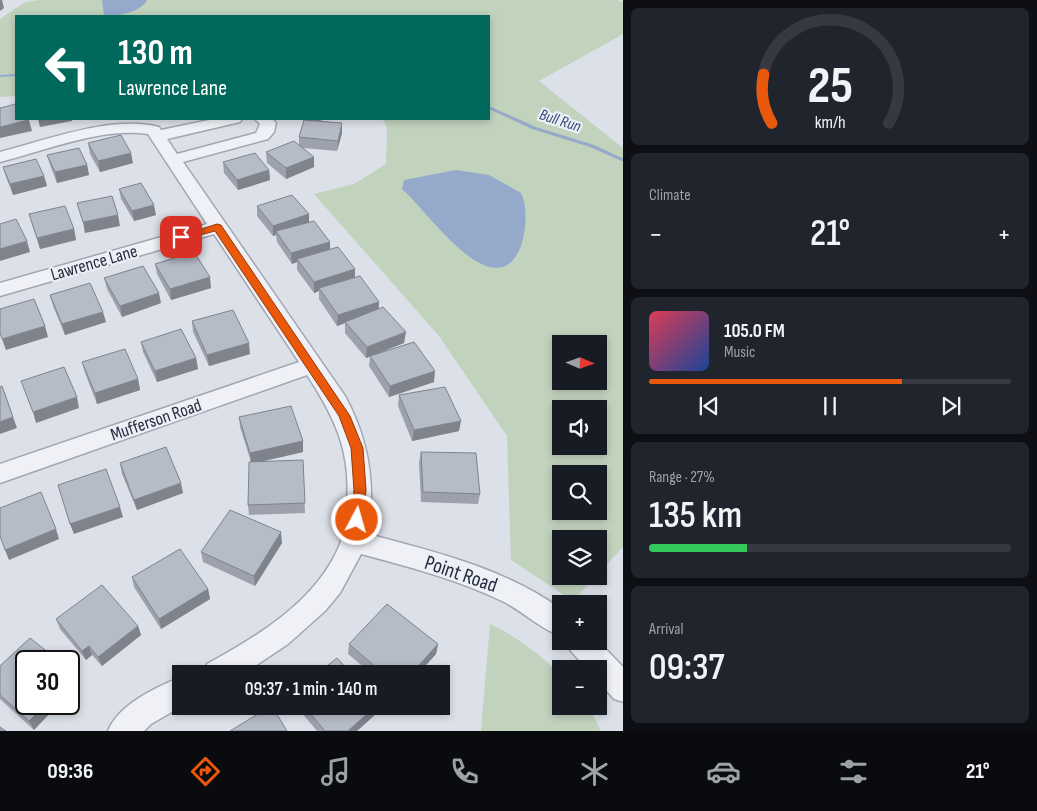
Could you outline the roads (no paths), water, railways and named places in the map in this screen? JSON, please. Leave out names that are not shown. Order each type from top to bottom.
[{"type":"street","points":[[155,133],[228,120]]},
{"type":"street","points":[[173,160],[262,136],[266,132],[268,124],[264,120]]},
{"type":"street","points":[[0,157],[119,128],[143,127],[155,133],[312,365],[344,416],[357,448],[360,490],[353,541],[334,579],[307,610],[280,635],[232,665]]},
{"type":"street","name":"Lawrence Lane","points":[[0,290],[217,227]]},
{"type":"street","name":"Mufferson Road","points":[[0,474],[312,365]]},
{"type":"street","name":"Point Road","points":[[353,541],[447,567],[486,580],[524,599],[552,618]]},
{"type":"street","points":[[588,650],[623,688]]},
{"type":"street","points":[[123,731],[141,714],[172,696]]},
{"type":"water","points":[[102,0],[147,0],[140,8],[134,11],[121,15],[104,15]]},
{"type":"water","points":[[456,170],[489,175],[521,193],[525,205],[524,233],[521,246],[509,263],[495,268],[479,263],[444,234],[402,189],[404,180]]},
{"type":"waterway","name":"Bull Run","points":[[0,76],[15,75]]},
{"type":"waterway","name":"Bull Run","points":[[490,107],[534,128],[592,146],[623,161]]}]
